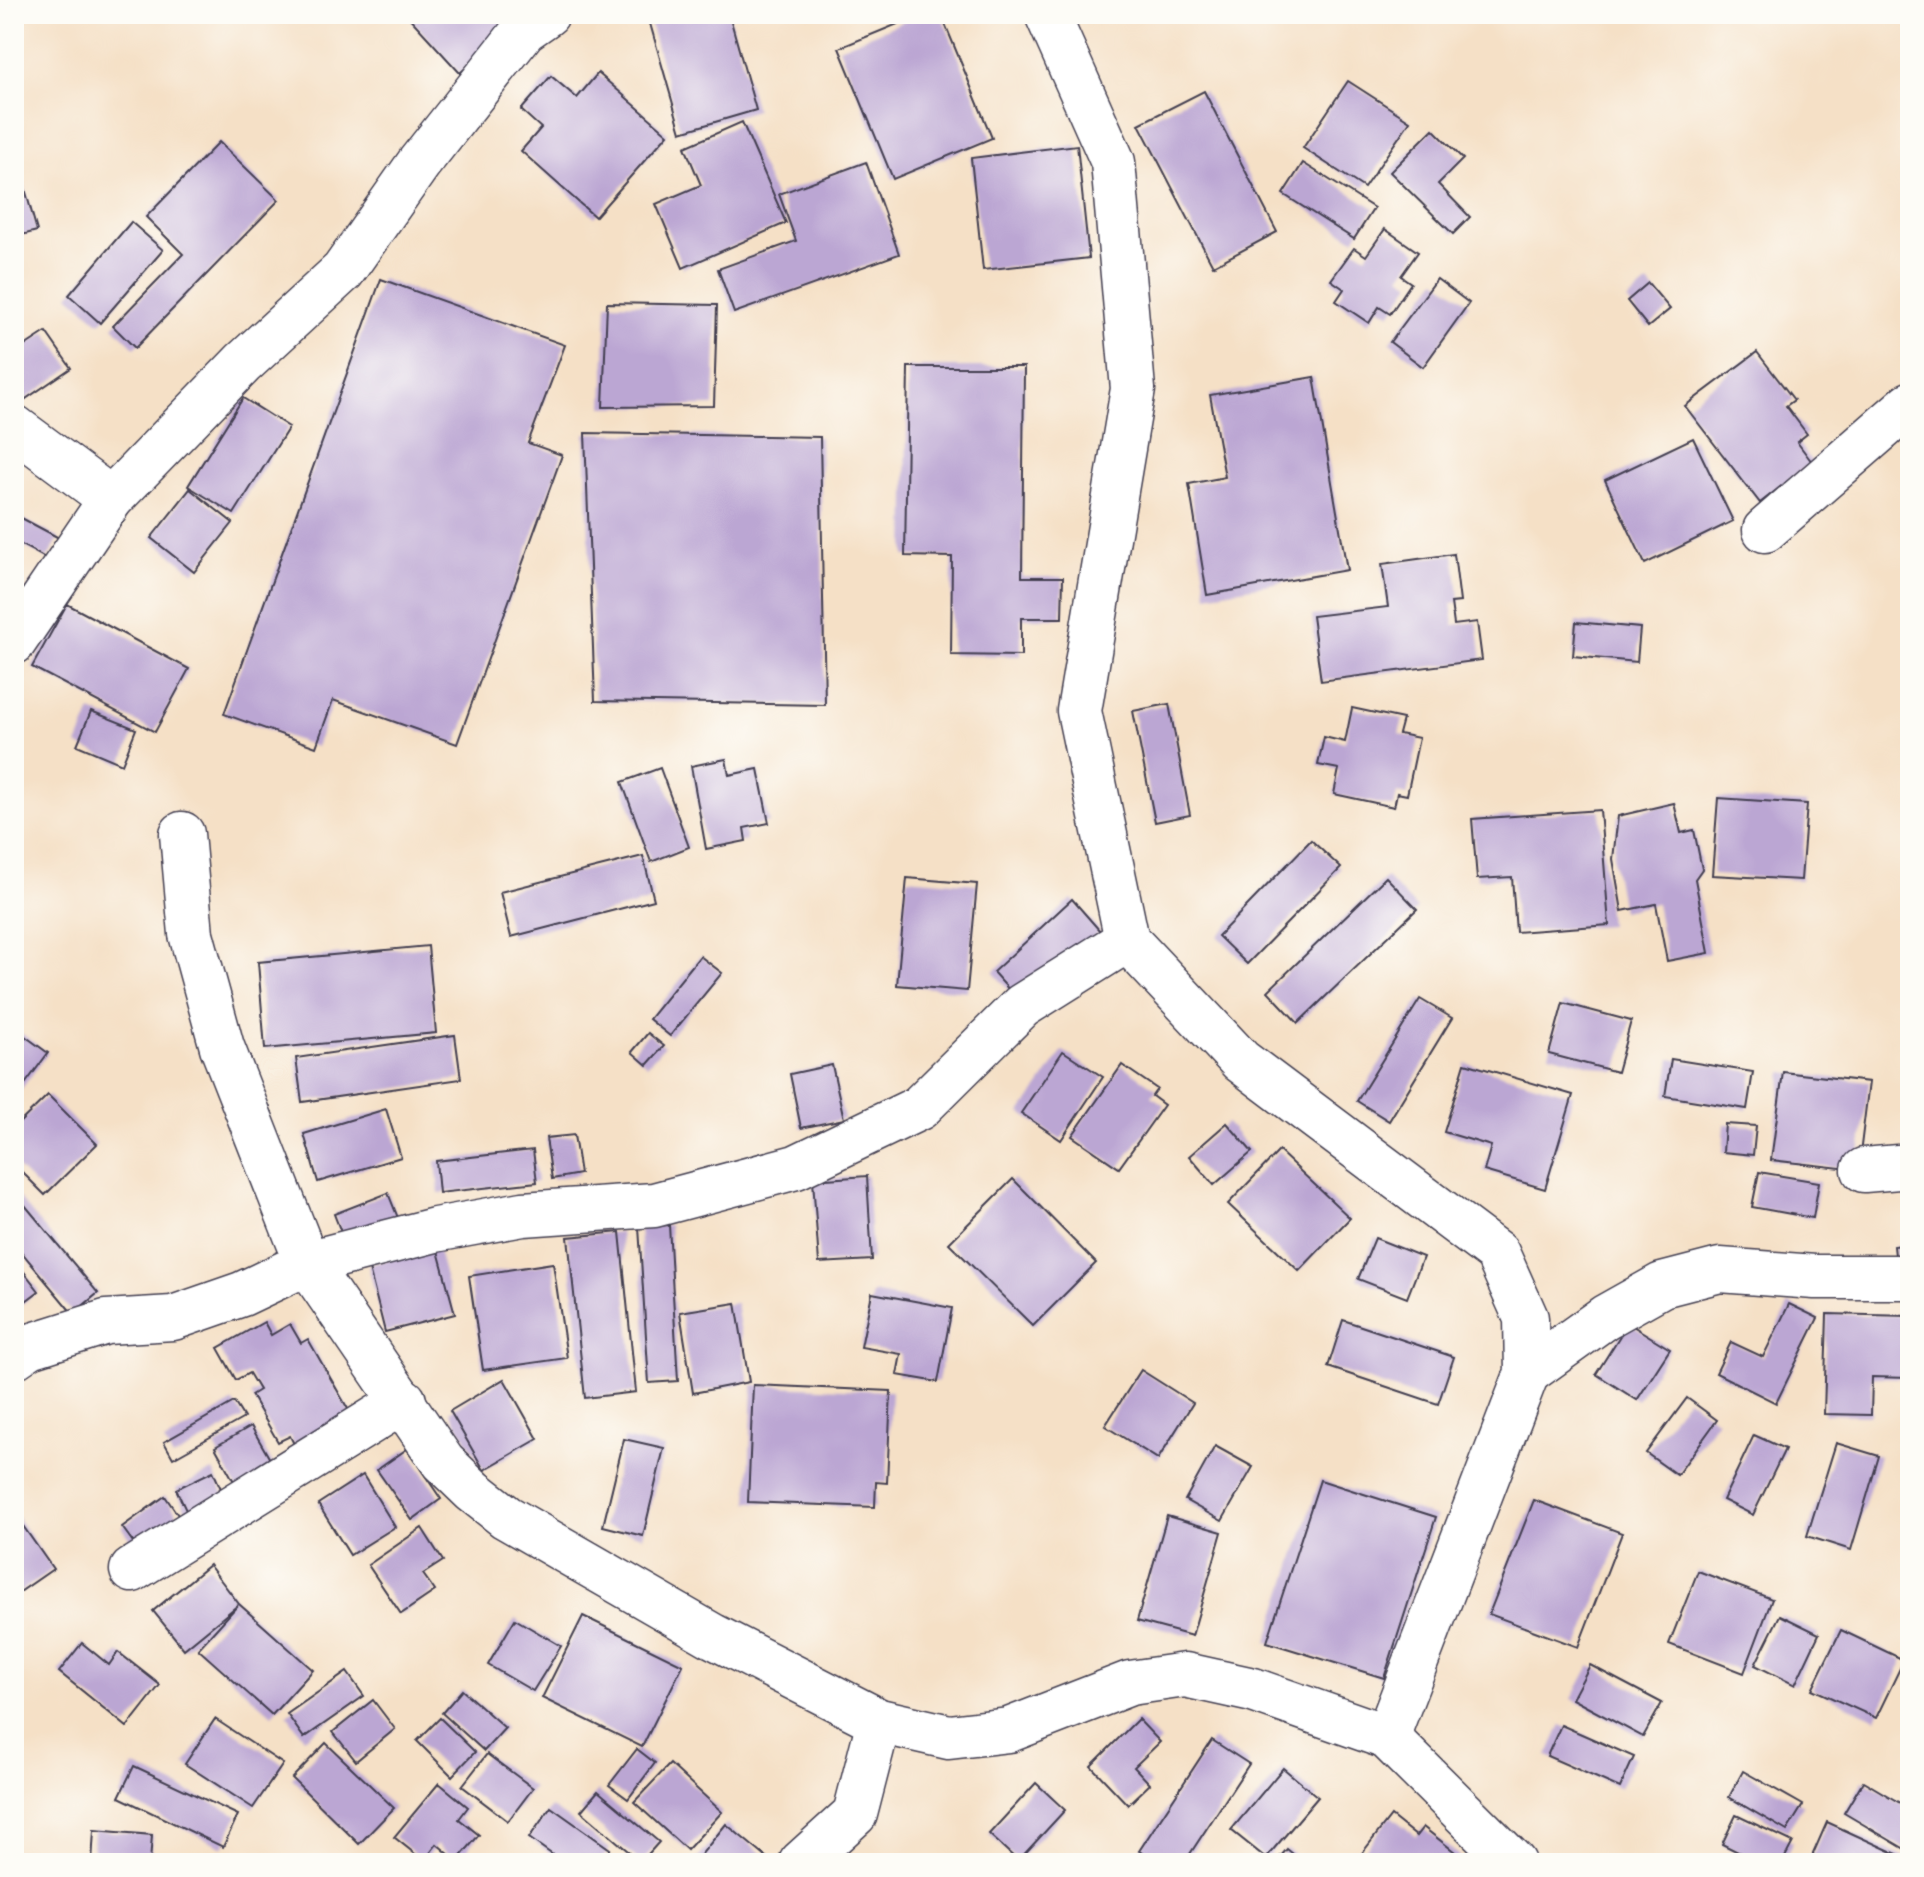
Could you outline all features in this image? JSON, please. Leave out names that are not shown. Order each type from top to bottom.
[{"type":"street","points":[[1047,14],[1113,162],[1115,177],[1133,389],[1079,711],[1127,940],[1241,1061],[1497,1253],[1526,1318],[1527,1373],[1387,1737]]},
{"type":"street","points":[[14,642],[111,499],[243,363],[343,271],[419,163],[528,19]]},
{"type":"street","points":[[1765,530],[1910,404]]},
{"type":"street","points":[[14,427],[111,499]]},
{"type":"street","points":[[182,834],[191,934],[222,1047],[307,1263],[443,1462],[506,1517],[713,1636],[879,1721],[949,1737],[1009,1730],[1130,1683],[1185,1675],[1253,1690],[1387,1737],[1514,1863]]},
{"type":"street","points":[[14,1357],[30,1346],[106,1322],[173,1318],[242,1294],[307,1263],[435,1230],[523,1214],[654,1205],[796,1167],[919,1108],[1022,1006],[1127,940]]},
{"type":"street","points":[[1864,1170],[1910,1166]]},
{"type":"street","points":[[1527,1373],[1605,1317],[1662,1285],[1720,1270],[1815,1277],[1910,1277]]},
{"type":"street","points":[[132,1570],[404,1401]]},
{"type":"street","points":[[801,1863],[855,1814],[879,1721]]},
{"type":"building","points":[[406,14],[496,14],[509,28],[460,73]]},
{"type":"building","points":[[669,14],[729,14],[756,110],[681,132],[649,20]]},
{"type":"building","points":[[922,14],[941,14],[992,138],[893,179],[839,48]]},
{"type":"building","points":[[598,73],[668,134],[595,217],[521,151],[541,128],[521,110],[551,76],[577,98]]},
{"type":"building","points":[[1348,81],[1410,121],[1364,188],[1303,148]]},
{"type":"building","points":[[1204,91],[1277,232],[1213,266],[1139,124]]},
{"type":"building","points":[[742,122],[786,223],[683,268],[656,204],[701,185],[685,147]]},
{"type":"building","points":[[1433,129],[1463,159],[1438,184],[1470,217],[1453,234],[1390,172]]},
{"type":"building","points":[[219,142],[279,200],[135,348],[113,326],[183,254],[146,217]]},
{"type":"building","points":[[1077,145],[1089,258],[983,270],[971,158]]},
{"type":"building","points":[[14,150],[37,231],[14,237]]},
{"type":"building","points":[[866,162],[899,254],[734,313],[718,269],[796,241],[779,194]]},
{"type":"building","points":[[1303,163],[1374,208],[1354,239],[1283,194]]},
{"type":"building","points":[[131,222],[163,250],[100,323],[69,295]]},
{"type":"building","points":[[1385,229],[1418,252],[1401,276],[1411,283],[1390,314],[1379,307],[1369,323],[1336,301],[1344,289],[1331,280],[1354,248],[1366,256]]},
{"type":"building","points":[[381,279],[565,345],[528,443],[562,455],[457,744],[333,700],[316,747],[224,714]]},
{"type":"building","points":[[1437,279],[1469,303],[1423,367],[1390,342]]},
{"type":"building","points":[[1648,283],[1670,309],[1648,327],[1627,301]]},
{"type":"building","points":[[607,303],[717,305],[714,406],[603,407]]},
{"type":"building","points":[[46,332],[71,368],[14,407],[14,353]]},
{"type":"building","points":[[1757,352],[1794,400],[1786,406],[1807,434],[1797,442],[1812,462],[1760,503],[1685,406]]},
{"type":"building","points":[[908,367],[1024,367],[1022,577],[1063,577],[1062,618],[1021,618],[1021,656],[951,655],[952,557],[905,556]]},
{"type":"building","points":[[1314,377],[1347,570],[1207,595],[1189,484],[1225,477],[1210,395]]},
{"type":"building","points":[[243,398],[289,427],[234,514],[188,486]]},
{"type":"building","points":[[585,433],[820,437],[825,705],[595,701]]},
{"type":"building","points":[[1693,438],[1733,521],[1645,564],[1605,480]]},
{"type":"building","points":[[190,489],[233,523],[194,572],[151,538]]},
{"type":"building","points":[[14,514],[59,538],[47,559],[14,541]]},
{"type":"building","points":[[1454,554],[1460,602],[1451,603],[1454,625],[1477,622],[1482,660],[1321,681],[1312,616],[1388,607],[1382,564]]},
{"type":"building","points":[[67,604],[189,669],[155,732],[32,667]]},
{"type":"building","points":[[1576,622],[1640,628],[1637,662],[1573,656]]},
{"type":"building","points":[[1169,704],[1190,815],[1155,822],[1133,711]]},
{"type":"building","points":[[1352,708],[1403,719],[1399,734],[1419,738],[1407,795],[1397,793],[1394,807],[1334,794],[1339,769],[1318,765],[1324,737],[1345,742]]},
{"type":"building","points":[[91,711],[136,729],[122,764],[77,745]]},
{"type":"building","points":[[726,759],[729,775],[758,769],[769,823],[744,828],[746,841],[706,849],[691,766]]},
{"type":"building","points":[[660,768],[689,847],[651,862],[622,782]]},
{"type":"building","points":[[1718,798],[1807,804],[1801,880],[1712,875]]},
{"type":"building","points":[[1674,803],[1681,833],[1694,830],[1702,869],[1695,879],[1709,953],[1667,961],[1656,904],[1622,911],[1613,859],[1618,816]]},
{"type":"building","points":[[1600,810],[1609,925],[1516,932],[1512,877],[1477,879],[1472,819]]},
{"type":"building","points":[[1311,840],[1341,868],[1247,964],[1218,936]]},
{"type":"building","points":[[643,856],[654,900],[511,937],[500,892]]},
{"type":"building","points":[[1386,877],[1417,909],[1298,1023],[1268,991]]},
{"type":"building","points":[[907,878],[977,884],[967,991],[897,985]]},
{"type":"building","points":[[1072,899],[1100,931],[1021,1003],[993,972]]},
{"type":"building","points":[[428,946],[436,1033],[265,1049],[258,962]]},
{"type":"building","points":[[700,956],[722,973],[670,1036],[649,1019]]},
{"type":"building","points":[[1420,999],[1452,1018],[1389,1121],[1357,1101]]},
{"type":"building","points":[[1563,1003],[1631,1021],[1617,1072],[1549,1054]]},
{"type":"building","points":[[14,1028],[48,1053],[14,1099]]},
{"type":"building","points":[[648,1033],[664,1046],[647,1065],[632,1052]]},
{"type":"building","points":[[455,1035],[461,1079],[302,1102],[296,1058]]},
{"type":"building","points":[[1063,1051],[1103,1077],[1061,1140],[1021,1113]]},
{"type":"building","points":[[1671,1059],[1753,1072],[1747,1109],[1665,1096]]},
{"type":"building","points":[[1465,1063],[1573,1095],[1545,1189],[1484,1171],[1491,1146],[1444,1132]]},
{"type":"building","points":[[832,1065],[844,1119],[801,1128],[790,1074]]},
{"type":"building","points":[[1122,1065],[1157,1089],[1152,1096],[1164,1105],[1119,1168],[1072,1136]]},
{"type":"building","points":[[1783,1072],[1869,1082],[1858,1170],[1771,1160]]},
{"type":"building","points":[[48,1095],[97,1144],[45,1195],[14,1164],[14,1128]]},
{"type":"building","points":[[386,1109],[401,1157],[318,1182],[304,1134]]},
{"type":"building","points":[[1227,1123],[1252,1152],[1214,1185],[1189,1156]]},
{"type":"building","points":[[1725,1124],[1756,1126],[1753,1155],[1723,1152]]},
{"type":"building","points":[[574,1135],[580,1174],[552,1179],[546,1138]]},
{"type":"building","points":[[533,1150],[537,1182],[439,1193],[436,1161]]},
{"type":"building","points":[[1279,1151],[1350,1218],[1299,1271],[1228,1204]]},
{"type":"building","points":[[1759,1172],[1819,1182],[1813,1218],[1752,1207]]},
{"type":"building","points":[[867,1176],[872,1260],[819,1263],[813,1180]]},
{"type":"building","points":[[1013,1179],[1096,1263],[1033,1326],[949,1243]]},
{"type":"building","points":[[14,1192],[98,1293],[73,1314],[14,1243]]},
{"type":"building","points":[[388,1193],[400,1223],[346,1245],[334,1214]]},
{"type":"building","points":[[669,1225],[678,1381],[649,1383],[639,1227]]},
{"type":"building","points":[[620,1232],[636,1392],[585,1398],[568,1237]]},
{"type":"building","points":[[1375,1238],[1423,1257],[1407,1298],[1358,1279]]},
{"type":"building","points":[[1910,1244],[1910,1272],[1897,1274],[1894,1246]]},
{"type":"building","points":[[437,1247],[455,1314],[385,1332],[368,1265]]},
{"type":"building","points":[[14,1259],[39,1291],[18,1307],[22,1312],[14,1318]]},
{"type":"building","points":[[553,1263],[567,1358],[483,1370],[469,1276]]},
{"type":"building","points":[[872,1293],[952,1308],[938,1382],[897,1375],[901,1354],[861,1347]]},
{"type":"building","points":[[736,1303],[749,1382],[693,1393],[680,1312]]},
{"type":"building","points":[[1789,1304],[1818,1318],[1776,1403],[1716,1373],[1731,1342],[1763,1357]]},
{"type":"building","points":[[1827,1314],[1910,1316],[1910,1378],[1872,1377],[1871,1415],[1824,1414]]},
{"type":"building","points":[[1343,1320],[1454,1357],[1438,1404],[1328,1367]]},
{"type":"building","points":[[264,1322],[271,1335],[290,1324],[301,1343],[308,1339],[352,1416],[296,1448],[290,1436],[278,1442],[251,1395],[259,1390],[249,1373],[236,1380],[218,1348]]},
{"type":"building","points":[[1628,1323],[1670,1349],[1637,1400],[1596,1374]]},
{"type":"building","points":[[1141,1370],[1193,1403],[1158,1459],[1105,1426]]},
{"type":"building","points":[[504,1379],[538,1439],[484,1470],[450,1411]]},
{"type":"building","points":[[753,1385],[891,1391],[887,1483],[876,1482],[875,1507],[748,1502]]},
{"type":"building","points":[[1687,1398],[1717,1420],[1677,1475],[1646,1453]]},
{"type":"building","points":[[234,1402],[244,1418],[173,1458],[164,1442]]},
{"type":"building","points":[[251,1426],[279,1475],[242,1496],[215,1447]]},
{"type":"building","points":[[1754,1435],[1785,1449],[1753,1515],[1723,1500]]},
{"type":"building","points":[[624,1439],[664,1448],[643,1536],[603,1526]]},
{"type":"building","points":[[1836,1443],[1879,1456],[1851,1550],[1807,1536]]},
{"type":"building","points":[[1215,1446],[1253,1467],[1222,1521],[1185,1500]]},
{"type":"building","points":[[407,1449],[441,1499],[412,1520],[377,1470]]},
{"type":"building","points":[[213,1471],[227,1502],[190,1519],[176,1489]]},
{"type":"building","points":[[363,1475],[395,1527],[350,1555],[318,1504]]},
{"type":"building","points":[[1320,1480],[1436,1517],[1384,1678],[1267,1642]]},
{"type":"building","points":[[165,1496],[186,1527],[144,1557],[122,1527]]},
{"type":"building","points":[[1534,1500],[1622,1533],[1578,1647],[1489,1614]]},
{"type":"building","points":[[14,1513],[53,1569],[14,1596]]},
{"type":"building","points":[[1167,1516],[1222,1532],[1192,1636],[1137,1621]]},
{"type":"building","points":[[422,1528],[443,1561],[423,1574],[435,1591],[401,1614],[368,1565]]},
{"type":"building","points":[[209,1565],[239,1604],[313,1670],[272,1715],[198,1649],[238,1605],[184,1649],[153,1611]]},
{"type":"building","points":[[1698,1571],[1772,1599],[1744,1673],[1669,1644]]},
{"type":"building","points":[[1780,1615],[1819,1634],[1795,1685],[1755,1665]]},
{"type":"building","points":[[583,1616],[683,1665],[642,1747],[542,1698]]},
{"type":"building","points":[[515,1619],[561,1646],[533,1691],[488,1665]]},
{"type":"building","points":[[1841,1630],[1904,1660],[1876,1718],[1812,1689]]},
{"type":"building","points":[[82,1643],[109,1665],[118,1652],[160,1685],[127,1727],[59,1672]]},
{"type":"building","points":[[1590,1665],[1662,1703],[1643,1737],[1572,1699]]},
{"type":"building","points":[[347,1672],[364,1696],[304,1738],[287,1714]]},
{"type":"building","points":[[462,1690],[505,1728],[484,1751],[442,1713]]},
{"type":"building","points":[[373,1700],[395,1729],[356,1761],[333,1732]]},
{"type":"building","points":[[440,1718],[475,1752],[452,1776],[417,1741]]},
{"type":"building","points":[[215,1719],[283,1764],[253,1808],[185,1764]]},
{"type":"building","points":[[1138,1719],[1160,1742],[1134,1767],[1150,1784],[1128,1805],[1091,1766]]},
{"type":"building","points":[[1561,1725],[1634,1757],[1620,1788],[1547,1756]]},
{"type":"building","points":[[1212,1740],[1249,1764],[1184,1863],[1158,1863],[1139,1851]]},
{"type":"building","points":[[326,1743],[394,1808],[359,1844],[292,1778]]},
{"type":"building","points":[[637,1749],[655,1763],[628,1799],[609,1785]]},
{"type":"building","points":[[487,1754],[533,1788],[508,1821],[462,1786]]},
{"type":"building","points":[[670,1764],[722,1812],[687,1850],[634,1802]]},
{"type":"building","points":[[134,1766],[238,1815],[223,1847],[119,1797]]},
{"type":"building","points":[[1283,1768],[1318,1797],[1266,1858],[1231,1830]]},
{"type":"building","points":[[1743,1771],[1803,1805],[1787,1831],[1729,1797]]},
{"type":"building","points":[[1863,1781],[1910,1809],[1910,1852],[1844,1813]]},
{"type":"building","points":[[439,1783],[468,1807],[459,1819],[479,1835],[457,1861],[437,1844],[424,1861],[394,1837]]},
{"type":"building","points":[[1036,1783],[1065,1810],[1018,1861],[989,1834]]},
{"type":"building","points":[[598,1791],[659,1842],[641,1862],[581,1811]]},
{"type":"building","points":[[551,1807],[610,1849],[599,1863],[564,1863],[529,1838]]},
{"type":"building","points":[[1736,1815],[1793,1842],[1782,1863],[1760,1863],[1722,1844]]},
{"type":"building","points":[[1391,1816],[1416,1836],[1423,1827],[1460,1856],[1455,1863],[1367,1863],[1359,1857]]},
{"type":"building","points":[[1827,1822],[1910,1860],[1910,1863],[1809,1863]]},
{"type":"building","points":[[726,1824],[766,1857],[760,1863],[696,1861]]},
{"type":"building","points":[[94,1830],[152,1835],[150,1863],[92,1863]]},
{"type":"building","points":[[1287,1849],[1304,1863],[1275,1863]]}]
